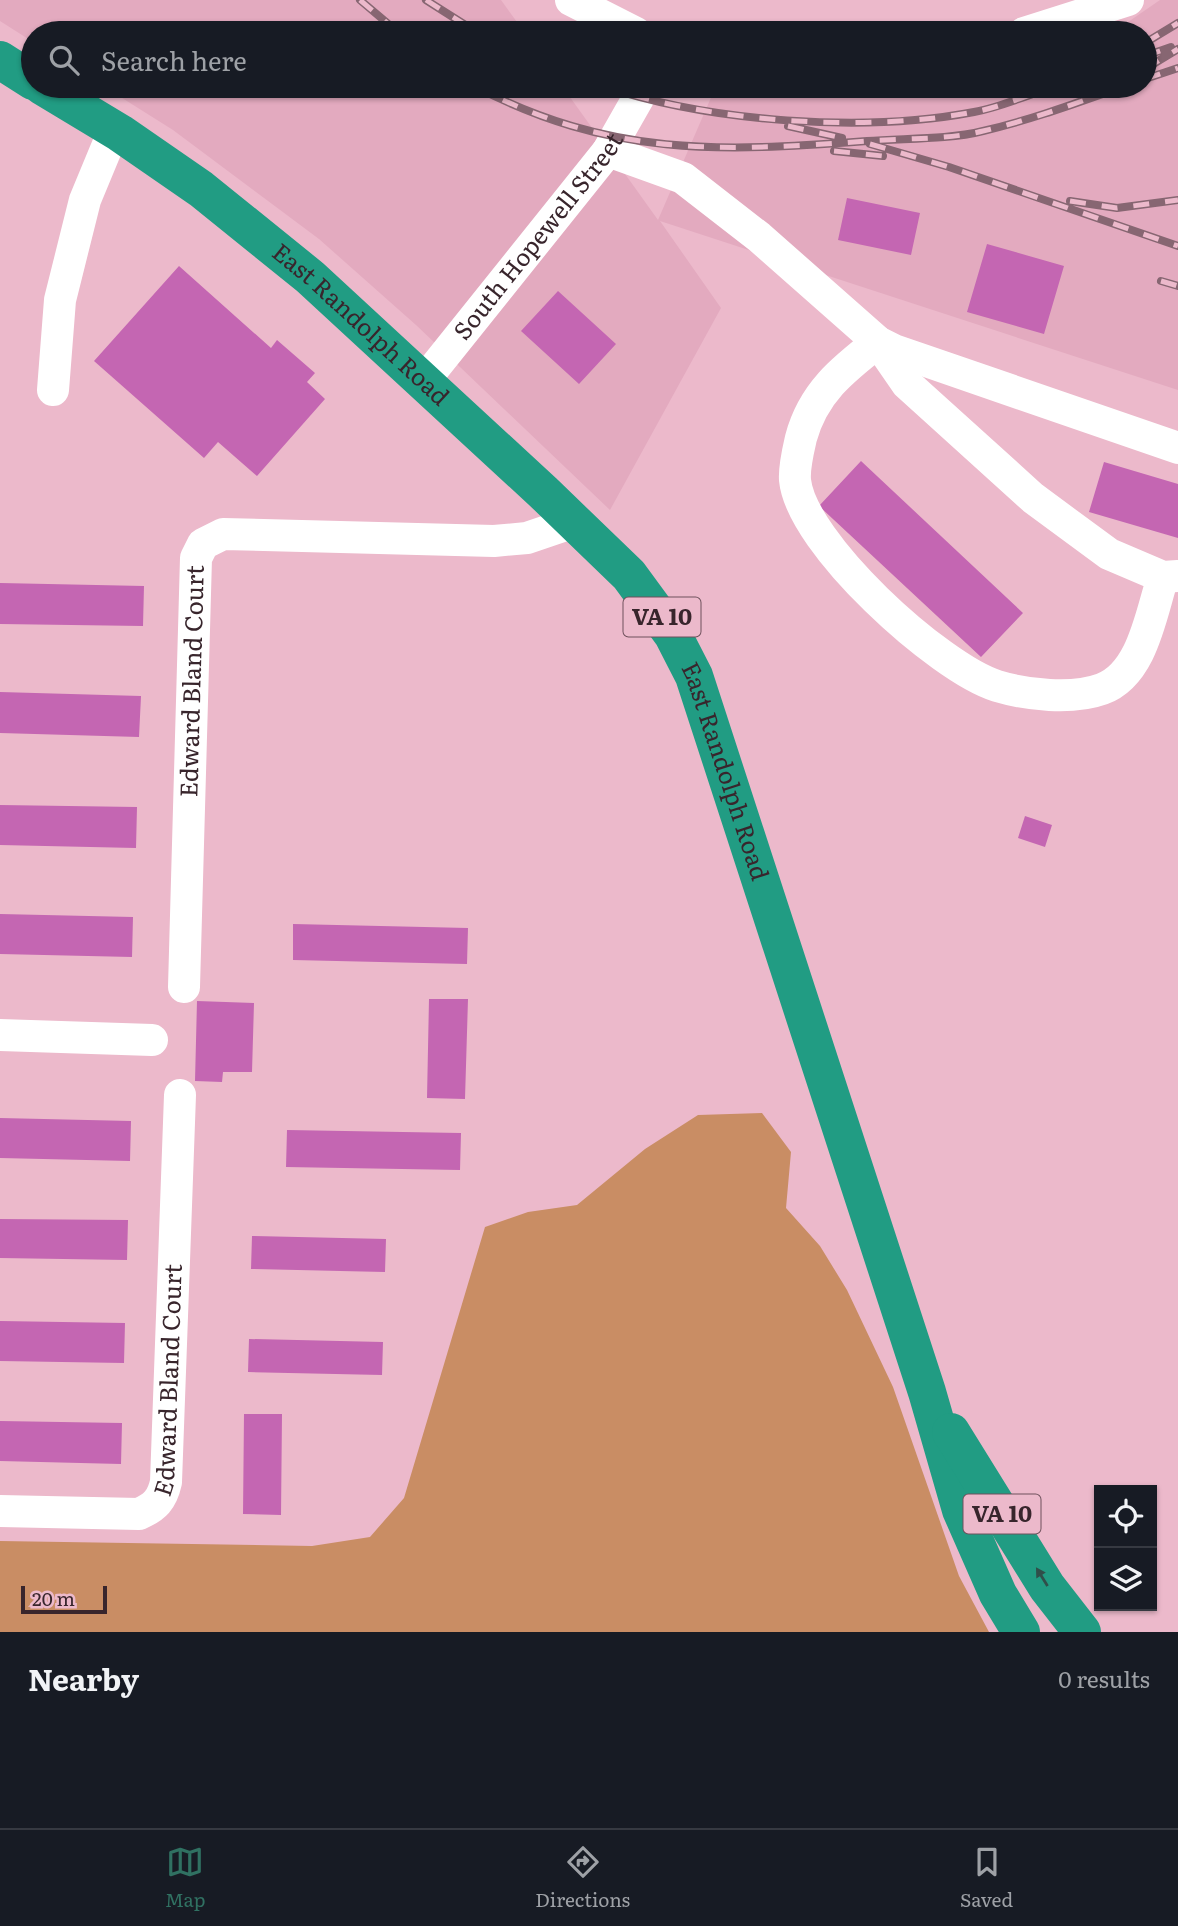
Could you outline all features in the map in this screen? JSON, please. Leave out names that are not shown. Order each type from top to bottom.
[{"type":"highway","points":[[0,60],[21,73]]},
{"type":"highway","name":"East Randolph Road","points":[[62,98],[114,130],[201,190],[264,239],[423,382],[629,575],[653,604],[673,635],[694,676],[927,1392],[972,1539],[1021,1632]]},
{"type":"highway","name":"East Randolph Road","points":[[927,1392],[1047,1587],[1082,1632]]},
{"type":"street","points":[[570,0],[612,21]]},
{"type":"street","points":[[1062,21],[1128,0]]},
{"type":"street","name":"South Hopewell Street","points":[[423,382],[608,151],[638,98]]},
{"type":"street","points":[[53,390],[60,300],[85,200],[114,130]]},
{"type":"street","points":[[608,151],[683,178],[759,237],[878,342],[908,384],[1033,498],[1109,554],[1170,577],[1138,654],[1120,677],[1103,689],[1040,694],[997,686],[953,664],[885,610],[828,545],[805,509],[795,481],[797,452],[807,418],[819,393],[837,374],[878,342]]},
{"type":"street","points":[[878,342],[970,378],[1178,448]]},
{"type":"street","name":"Edward Bland Court","points":[[184,987],[196,558],[203,544],[223,534],[494,541],[527,538],[574,522]]},
{"type":"street","points":[[0,1035],[152,1040]]},
{"type":"street","name":"Edward Bland Court","points":[[0,1511],[139,1514],[153,1508],[163,1497],[166,1482],[180,1095]]},
{"type":"shaded area","points":[[0,0],[501,0],[516,21],[21,21],[21,34],[0,21]]},
{"type":"shaded area","points":[[1160,0],[1178,0],[1178,390],[660,221],[721,308],[610,510],[416,325],[319,239],[173,130],[122,98],[571,98],[658,220],[711,98],[1157,98],[1157,21],[1129,21]]},
{"type":"shaded area","points":[[762,1113],[791,1152],[786,1208],[820,1246],[847,1290],[893,1387],[959,1576],[989,1632],[0,1632],[0,1541],[312,1546],[370,1537],[404,1498],[485,1227],[528,1212],[577,1205],[645,1149],[698,1115]]},
{"type":"building","points":[[847,198],[920,213],[911,255],[838,240]]},
{"type":"building","points":[[987,244],[1064,266],[1044,334],[967,312]]},
{"type":"building","points":[[179,266],[271,348],[277,340],[315,373],[307,382],[325,399],[257,476],[218,442],[204,458],[94,361]]},
{"type":"building","points":[[558,291],[616,344],[579,384],[521,331]]},
{"type":"building","points":[[861,461],[1023,613],[981,657],[819,506]]},
{"type":"building","points":[[1104,462],[1178,484],[1178,538],[1089,512]]},
{"type":"building","points":[[0,583],[144,586],[143,626],[0,624]]},
{"type":"building","points":[[0,692],[141,696],[139,737],[0,733]]},
{"type":"building","points":[[0,805],[137,807],[136,848],[0,845]]},
{"type":"building","points":[[1025,816],[1052,825],[1045,847],[1018,838]]},
{"type":"building","points":[[0,914],[133,917],[132,957],[0,954]]},
{"type":"building","points":[[293,924],[468,928],[467,964],[293,960]]},
{"type":"building","points":[[429,999],[468,999],[465,1099],[427,1098]]},
{"type":"building","points":[[197,1001],[254,1003],[252,1072],[223,1072],[222,1082],[195,1081]]},
{"type":"building","points":[[0,1118],[131,1121],[130,1161],[0,1158]]},
{"type":"building","points":[[287,1130],[461,1133],[460,1170],[286,1167]]},
{"type":"building","points":[[0,1219],[128,1220],[127,1260],[0,1258]]},
{"type":"building","points":[[252,1236],[386,1239],[385,1272],[251,1269]]},
{"type":"building","points":[[0,1321],[125,1323],[124,1363],[0,1361]]},
{"type":"building","points":[[249,1339],[383,1342],[382,1375],[248,1372]]},
{"type":"building","points":[[244,1414],[282,1414],[281,1515],[243,1514]]},
{"type":"building","points":[[0,1421],[122,1423],[121,1464],[0,1461]]},
{"type":"railway","points":[[360,0],[385,21]]},
{"type":"railway","points":[[426,0],[459,21]]},
{"type":"railway","points":[[1157,36],[1178,23]]},
{"type":"railway","points":[[1157,52],[1171,47]]},
{"type":"railway","points":[[1157,62],[1178,49]]},
{"type":"railway","points":[[1157,75],[1178,68]]},
{"type":"railway","points":[[500,98],[572,126],[619,138],[713,147],[813,145],[969,134],[1001,127],[1090,98]]},
{"type":"railway","points":[[645,98],[738,116],[836,122],[931,118],[974,112],[1021,98]]},
{"type":"railway","points":[[788,126],[842,138]]},
{"type":"railway","points":[[870,144],[949,167],[1178,246]]},
{"type":"railway","points":[[834,151],[883,156]]},
{"type":"railway","points":[[1070,201],[1117,208],[1178,200]]},
{"type":"railway","points":[[1161,281],[1178,286]]}]
